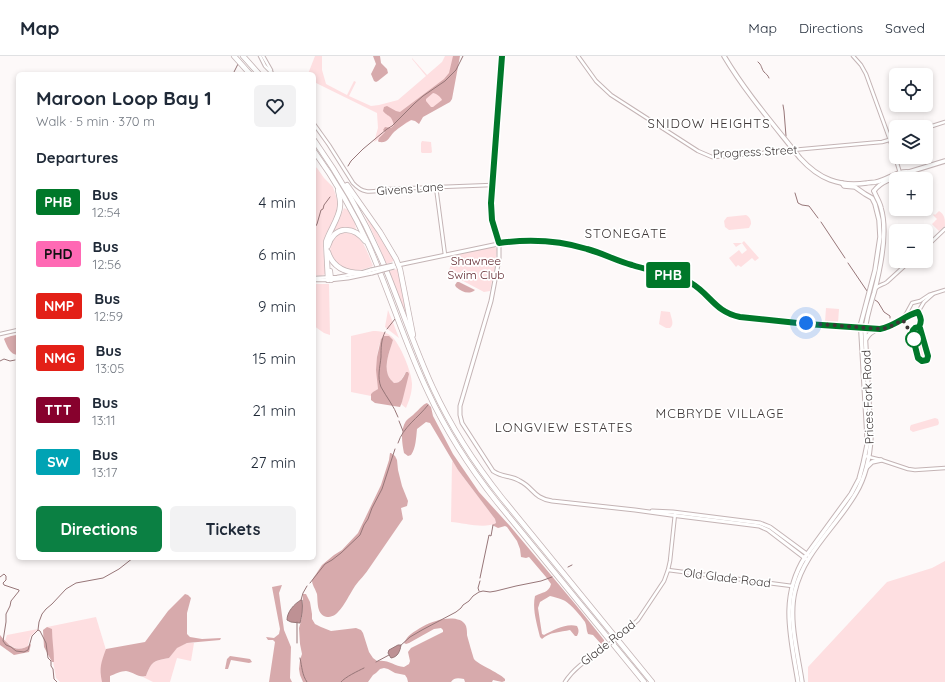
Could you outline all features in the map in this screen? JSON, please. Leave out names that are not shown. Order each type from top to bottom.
[{"type":"highway","points":[[234,56],[248,72]]},
{"type":"highway","points":[[243,56],[257,72]]},
{"type":"highway","points":[[316,143],[354,203],[375,245],[430,382],[444,411],[461,439],[482,472],[506,503],[652,682]]},
{"type":"highway","points":[[316,154],[352,212],[369,247],[422,379],[437,411],[462,454],[497,502],[644,682]]},
{"type":"highway","points":[[334,170],[366,211],[396,258],[396,266],[407,302],[414,345]]},
{"type":"highway","points":[[329,279],[326,242],[340,208],[339,195],[335,183]]},
{"type":"highway","points":[[329,279],[328,246],[332,237],[336,233],[350,230],[359,234],[369,247]]},
{"type":"highway","points":[[328,252],[333,262],[341,269],[361,273]]},
{"type":"main road","points":[[502,56],[491,212],[499,243],[499,259],[491,301],[460,407],[460,415],[463,425],[493,470],[502,476],[521,481],[539,498],[552,502],[656,511],[763,523],[807,557]]},
{"type":"main road","points":[[724,56],[750,95],[802,160],[816,172],[830,180],[844,186],[855,187],[872,198],[879,217],[881,243]]},
{"type":"main road","points":[[909,172],[945,162]]},
{"type":"main road","points":[[842,184],[865,184],[877,182],[889,177]]},
{"type":"main road","points":[[864,194],[870,195],[881,184],[889,181]]},
{"type":"main road","points":[[869,183],[874,186],[874,191]]},
{"type":"main road","points":[[864,194],[862,187],[865,184]]},
{"type":"main road","name":"Prices Fork Road","points":[[807,557],[853,498],[860,486],[866,468],[867,436],[863,315],[884,231],[880,203],[874,191]]},
{"type":"main road","points":[[329,279],[348,278],[499,243],[541,241],[586,248],[625,263],[688,281],[721,309],[738,317],[863,328]]},
{"type":"main road","name":"Prices Fork Road","points":[[798,682],[789,620],[788,608],[790,592],[801,573],[807,557],[853,490],[867,456],[871,437],[866,342],[863,328],[877,279],[882,253],[881,243]]},
{"type":"main road","points":[[361,273],[371,272]]},
{"type":"main road","points":[[866,342],[868,334],[880,329]]},
{"type":"main road","points":[[866,468],[872,462],[881,460]]},
{"type":"main road","name":"Prices Fork Road","points":[[794,586],[793,622],[802,682]]},
{"type":"street","points":[[262,56],[265,66],[272,72]]},
{"type":"street","name":"Progress Street","points":[[578,56],[596,81],[613,97],[703,154],[712,157],[889,140]]},
{"type":"street","points":[[853,56],[861,65],[866,74],[889,137]]},
{"type":"street","points":[[933,126],[945,122]]},
{"type":"street","name":"Givens Lane","points":[[316,127],[353,183],[360,189],[367,192],[388,189],[492,185]]},
{"type":"street","points":[[436,187],[445,255]]},
{"type":"street","points":[[933,240],[945,229]]},
{"type":"street","points":[[874,291],[880,285],[887,282],[902,268]]},
{"type":"street","points":[[316,279],[329,279],[361,273]]},
{"type":"street","points":[[877,279],[880,285]]},
{"type":"street","points":[[900,320],[906,314],[912,303],[929,295],[945,290]]},
{"type":"street","points":[[863,328],[887,328],[918,312],[924,302],[933,294]]},
{"type":"street","points":[[916,302],[920,304],[921,308]]},
{"type":"street","points":[[910,306],[914,313]]},
{"type":"street","points":[[0,334],[16,330]]},
{"type":"street","points":[[867,456],[903,468],[945,468]]},
{"type":"street","name":"Glade Road","points":[[565,682],[578,666],[632,626],[641,616],[661,586],[668,570],[675,514]]},
{"type":"street","name":"Old Glade Road","points":[[668,570],[794,586]]},
{"type":"street","name":"Old Glade Road","points":[[785,585],[789,588],[790,592]]},
{"type":"green space","points":[[315,56],[322,56],[322,70],[326,84],[347,95],[354,81],[356,82],[349,96],[371,106],[398,100],[426,76],[412,58],[427,75],[442,62],[445,56],[454,56],[445,101],[374,142],[378,128],[377,113],[316,83],[316,72],[309,72]]},
{"type":"green space","points":[[422,141],[431,142],[431,153],[421,152]]},
{"type":"green space","points":[[316,167],[333,187],[339,205],[334,220],[323,243],[326,273],[320,276],[316,275]]},
{"type":"green space","points":[[361,207],[393,258],[394,260],[392,262],[386,264]]},
{"type":"green space","points":[[344,208],[348,210],[355,223],[356,230],[343,229],[331,235]]},
{"type":"green space","points":[[939,211],[944,217],[945,221],[945,226],[939,231],[932,224],[937,219],[933,215]]},
{"type":"green space","points":[[746,215],[751,221],[749,228],[729,230],[725,227],[724,221],[727,217]]},
{"type":"green space","points":[[345,232],[356,236],[364,244],[373,266],[354,271],[346,269],[334,260],[330,247],[332,240],[337,235]]},
{"type":"green space","points":[[744,241],[759,258],[755,261],[752,258],[741,267],[738,265],[736,267],[729,258],[739,250],[742,254],[747,250],[742,243]]},
{"type":"green space","points":[[733,243],[742,243],[736,247]]},
{"type":"green space","name":"Shawnee Swim Club","points":[[489,247],[495,247],[497,249],[490,291],[484,292],[448,273],[454,256]]},
{"type":"green space","points":[[398,269],[408,321],[389,271]]},
{"type":"green space","points":[[316,284],[329,284],[330,335],[316,327]]},
{"type":"green space","points":[[826,308],[839,309],[838,323],[825,322]]},
{"type":"green space","points":[[388,310],[399,338],[385,327]]},
{"type":"green space","points":[[661,311],[670,312],[672,323],[670,328],[666,328],[659,324]]},
{"type":"green space","points":[[917,330],[921,332],[926,355],[923,359],[920,357],[914,335],[914,332]]},
{"type":"green space","points":[[373,331],[383,332],[391,336],[405,358],[412,384],[411,394],[406,408],[401,404],[406,372],[401,380],[396,383],[394,383],[389,377],[387,362],[393,340],[384,336],[378,353],[378,389],[371,394],[371,396],[351,392],[351,336]]},
{"type":"green space","points":[[935,418],[938,419],[938,425],[913,432],[910,430],[911,425]]},
{"type":"green space","points":[[453,461],[458,470],[495,519],[496,523],[480,526],[451,522]]},
{"type":"green space","points":[[945,561],[945,682],[808,682],[808,667],[887,582],[932,568]]},
{"type":"green space","points":[[96,617],[106,650],[106,682],[60,682],[56,678],[47,627]]},
{"type":"green space","points":[[38,629],[30,637],[28,646],[25,648],[16,648],[5,641],[7,635]]},
{"type":"green space","points":[[187,643],[194,643],[191,661],[177,658],[170,682],[153,682],[143,677],[146,676],[154,662],[169,658],[177,647]]},
{"type":"shaded area","points":[[373,56],[380,56],[381,63],[387,69],[388,73],[376,82],[371,74],[376,64]]},
{"type":"shaded area","points":[[453,56],[460,56],[452,99],[450,102],[423,117],[419,124],[411,120],[394,132],[387,141],[378,141],[385,132],[383,130],[385,127],[391,128],[394,125],[391,118],[383,111],[384,107],[387,106],[400,112],[444,79],[449,73]],"holes":[[[433,93],[440,96],[442,100],[431,107],[426,99]]]},
{"type":"shaded area","points":[[457,282],[475,290],[468,293],[463,291],[456,287],[455,285]]},
{"type":"shaded area","points":[[16,335],[16,355],[11,352],[4,339]]},
{"type":"shaded area","points":[[384,336],[389,336],[393,340],[387,362],[389,377],[394,383],[396,383],[402,380],[406,372],[409,374],[400,407],[375,403],[371,400],[371,394],[378,389],[376,370],[377,357],[381,339]]},
{"type":"shaded area","points":[[427,403],[431,407],[433,416],[453,454],[479,492],[510,526],[576,605],[604,640],[602,645],[593,635],[588,634],[585,622],[572,606],[566,601],[550,596],[540,602],[538,608],[542,634],[544,635],[569,625],[577,626],[578,633],[577,636],[575,636],[570,630],[552,634],[542,639],[540,637],[534,611],[535,596],[547,591],[551,584],[529,557],[521,557],[517,541],[507,527],[505,526],[498,528],[492,525],[496,523],[495,519],[458,470],[430,423],[426,422],[417,429],[415,446],[411,455],[408,456],[404,453],[402,437],[404,425],[407,420]]},
{"type":"shaded area","points":[[390,453],[395,456],[397,460],[402,486],[408,501],[407,506],[401,508],[403,519],[337,613],[330,617],[323,616],[319,611],[317,594],[312,580],[322,565],[342,550],[358,533],[381,485]]},
{"type":"shaded area","points":[[282,585],[279,593],[284,630],[291,647],[290,678],[292,682],[269,682],[275,642],[273,640],[268,640],[266,637],[274,638],[279,634],[280,629],[272,587]]},
{"type":"shaded area","points":[[185,594],[191,598],[187,613],[187,634],[190,637],[202,639],[221,638],[220,640],[187,643],[177,648],[169,658],[154,662],[146,676],[124,671],[110,676],[110,682],[102,682],[101,665],[106,649],[145,642],[168,611]]},
{"type":"shaded area","points":[[303,594],[306,594],[310,602],[312,619],[315,624],[331,631],[356,628],[361,630],[369,652],[373,658],[377,661],[384,661],[404,667],[409,664],[410,661],[408,652],[411,648],[443,632],[443,630],[441,628],[434,629],[409,643],[404,643],[410,635],[433,622],[439,620],[457,619],[466,626],[474,659],[502,676],[505,681],[502,682],[493,680],[492,682],[465,682],[464,679],[458,678],[451,682],[408,682],[405,675],[395,673],[384,668],[380,669],[373,675],[368,682],[303,682],[299,669],[302,654],[299,628],[302,617]]},
{"type":"shaded area","points":[[301,600],[302,615],[300,623],[287,620],[291,608]]},
{"type":"shaded area","points":[[47,627],[52,629],[54,662],[52,662],[44,647],[43,630]]},
{"type":"shaded area","points":[[0,635],[14,648],[18,649],[31,644],[29,652],[14,655],[0,645]]},
{"type":"shaded area","points":[[401,645],[398,653],[391,658],[388,653],[389,650]]},
{"type":"shaded area","points":[[230,656],[250,659],[252,662],[249,663],[231,660],[228,669],[225,669],[227,659]]},
{"type":"waterway","points":[[348,166],[363,149],[392,126],[415,103],[445,81],[456,70],[463,56]]},
{"type":"waterway","points":[[758,62],[769,78]]},
{"type":"waterway","points":[[234,72],[238,64]]},
{"type":"waterway","points":[[783,105],[786,136]]},
{"type":"waterway","points":[[795,193],[798,203],[809,206],[818,218]]},
{"type":"waterway","points":[[316,226],[321,210],[330,197]]},
{"type":"waterway","points":[[821,222],[845,258]]},
{"type":"waterway","points":[[848,263],[867,291]]},
{"type":"waterway","points":[[875,300],[884,312],[890,316],[890,318]]},
{"type":"waterway","points":[[387,329],[395,319]]},
{"type":"waterway","points":[[385,332],[382,344],[379,380],[381,387],[398,417]]},
{"type":"waterway","points":[[0,361],[4,359],[10,361],[15,360]]},
{"type":"waterway","points":[[398,443],[403,432],[428,405]]},
{"type":"waterway","points":[[399,421],[403,431]]},
{"type":"waterway","points":[[310,583],[325,564],[341,553],[360,535],[382,489],[395,449]]},
{"type":"waterway","points":[[480,578],[489,535],[491,536],[493,525]]},
{"type":"waterway","points":[[38,630],[42,614],[66,589],[76,583],[103,578],[119,569],[130,560]]},
{"type":"waterway","points":[[568,567],[572,565]]},
{"type":"waterway","points":[[0,577],[4,574],[6,576],[6,580],[3,583],[4,585],[19,590],[11,601],[6,614],[3,641],[6,645],[16,651],[24,652],[28,650],[32,636],[38,630],[40,631],[46,643],[48,658],[51,661],[54,679],[57,682]]},
{"type":"waterway","points":[[400,646],[410,637],[456,612],[479,592],[496,591],[541,581],[552,577]]},
{"type":"waterway","points":[[479,591],[478,588],[480,581]]},
{"type":"waterway","points":[[301,600],[307,586]]},
{"type":"waterway","points":[[297,622],[297,643]]},
{"type":"waterway","points":[[376,662],[389,655]]},
{"type":"waterway","points":[[300,658],[303,674],[307,682]]},
{"type":"waterway","points":[[341,682],[348,676],[364,668]]},
{"type":"bus line","name":"PHB","points":[[502,56],[491,203],[492,220],[499,243],[541,241],[556,242],[586,248],[625,263],[688,281],[721,309],[740,317],[807,324],[880,329],[887,328],[911,314],[918,312],[921,319],[920,325],[913,330],[912,334],[918,358],[922,361],[927,360],[928,356],[920,328]]},
{"type":"district","name":"SNIDOW HEIGHTS","points":[[709,123]]},
{"type":"district","name":"STONEGATE","points":[[626,233]]},
{"type":"district","name":"MCBRYDE VILLAGE","points":[[720,413]]},
{"type":"district","name":"LONGVIEW ESTATES","points":[[564,427]]},
{"type":"route","points":[[806,323],[880,329],[887,328],[900,320],[903,320],[914,339]]}]
